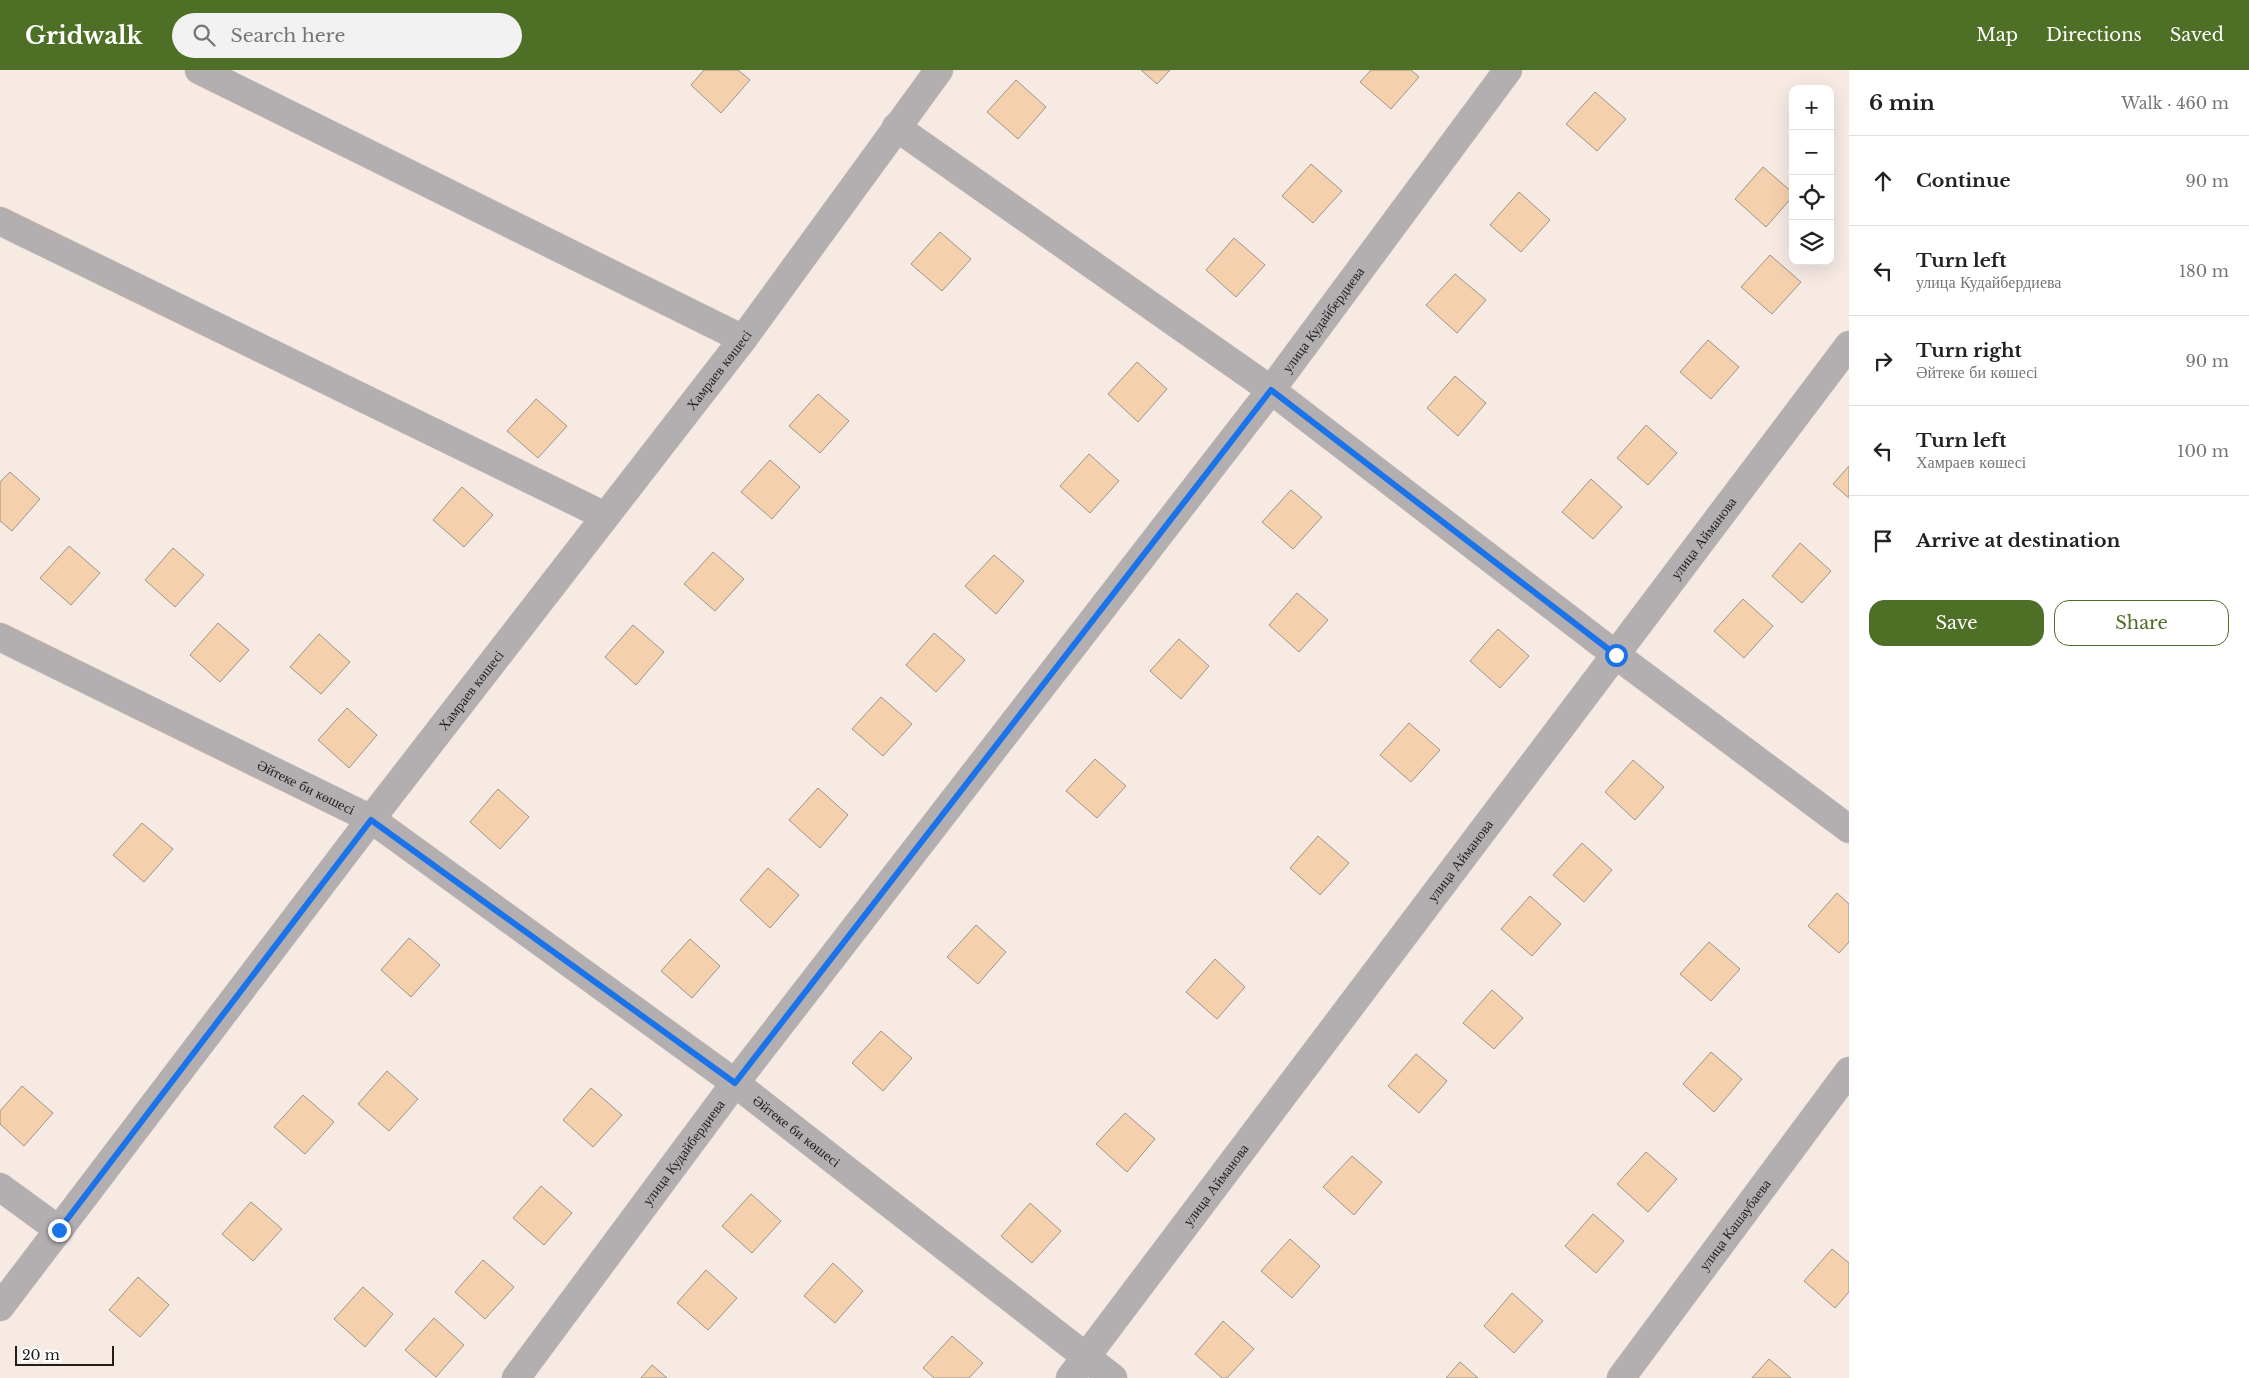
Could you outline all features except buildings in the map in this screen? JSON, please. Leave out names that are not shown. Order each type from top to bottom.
[{"type":"street","points":[[198,70],[743,339]]},
{"type":"street","name":"Хамраев көшесі","points":[[0,1307],[371,820],[743,339],[939,70]]},
{"type":"street","name":"улица Кудайбердиева","points":[[516,1378],[735,1083],[1271,390],[1508,70]]},
{"type":"street","points":[[896,127],[1271,390],[1616,655],[1849,829]]},
{"type":"street","points":[[0,221],[605,516]]},
{"type":"street","name":"улица Айманова","points":[[1078,1368],[1849,345]]},
{"type":"street","name":"Әйтеке би көшесі","points":[[0,637],[371,820],[735,1083],[1078,1368],[1113,1378]]},
{"type":"street","name":"улица Кашаубаева","points":[[1621,1378],[1849,1071]]},
{"type":"street","points":[[0,1187],[59,1230]]},
{"type":"route","points":[[59,1230],[371,820],[735,1083],[1271,390],[1616,655]]}]
